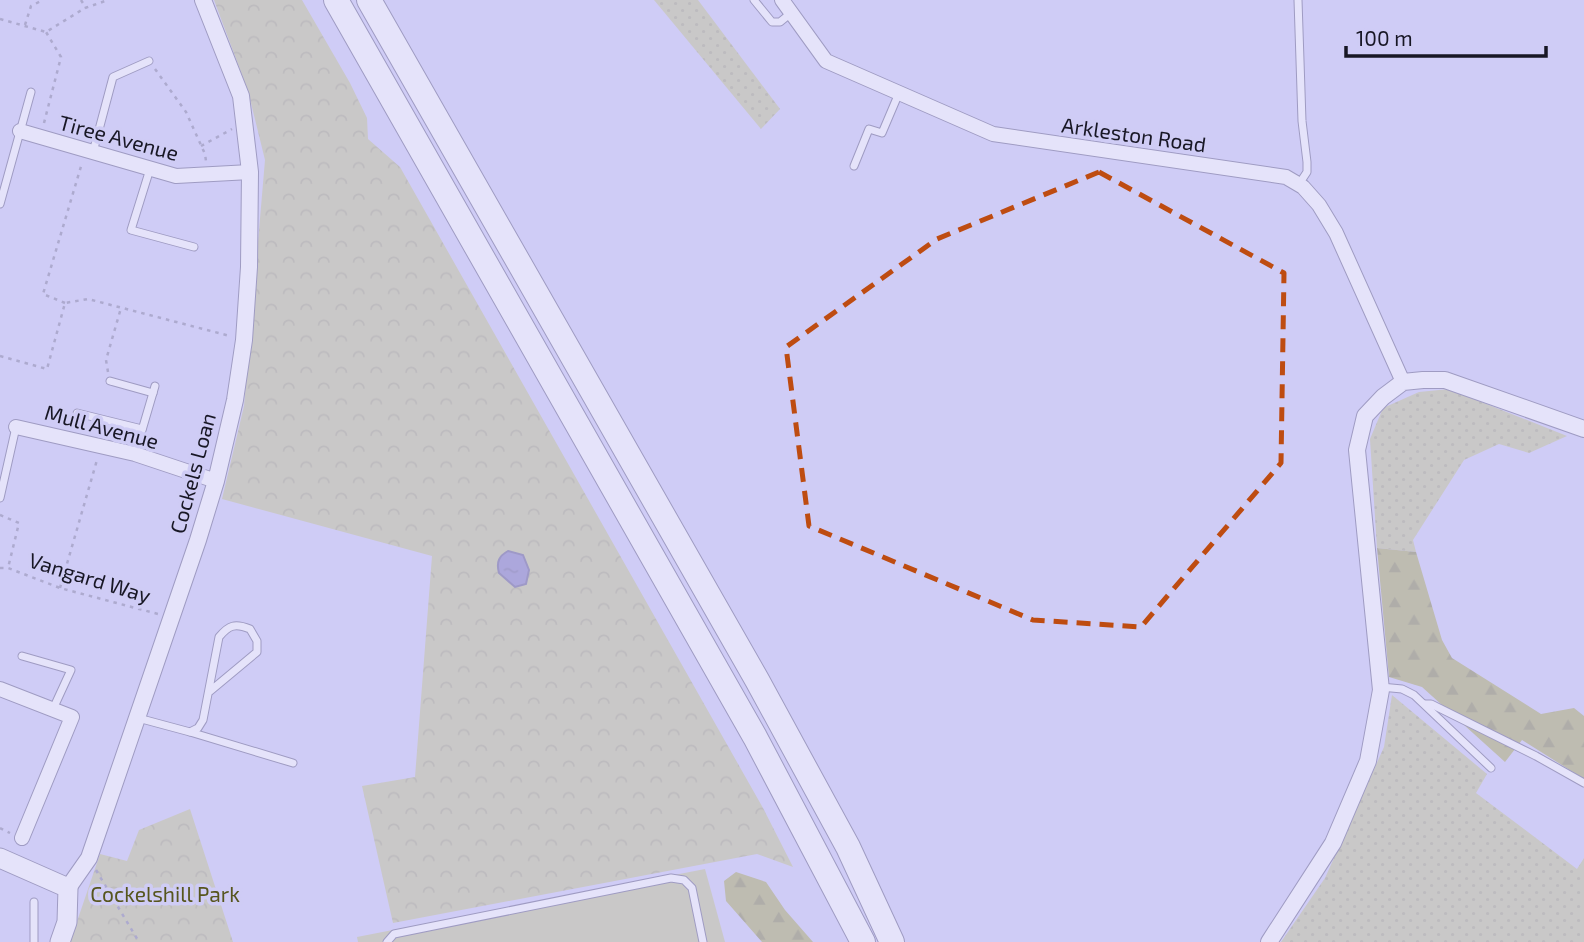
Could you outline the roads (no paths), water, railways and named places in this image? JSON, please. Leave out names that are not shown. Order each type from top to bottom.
[{"type":"highway","points":[[336,0],[755,737],[863,942]]},
{"type":"highway","points":[[369,0],[763,691],[848,847],[892,942]]},
{"type":"main road","points":[[0,858],[68,888],[67,922],[60,942]]},
{"type":"street","name":"Cockels Loan","points":[[68,888],[89,858],[172,618],[216,481],[235,400],[244,340],[249,267],[250,172],[241,96],[203,0]]},
{"type":"street","name":"Arkleston Road","points":[[782,0],[826,61],[993,134],[1286,177],[1299,184]]},
{"type":"street","name":"Tiree Avenue","points":[[20,131],[176,176],[250,172]]},
{"type":"street","points":[[1299,184],[1319,205],[1336,233],[1402,382]]},
{"type":"street","points":[[1269,942],[1333,843],[1368,761],[1380,687],[1357,450],[1364,416],[1402,382],[1445,380],[1584,429]]},
{"type":"street","name":"Mull Avenue","points":[[16,427],[135,454],[216,481]]},
{"type":"street","points":[[0,689],[72,717],[22,838]]},
{"type":"lane","points":[[754,0],[772,22],[780,22],[792,13]]},
{"type":"lane","points":[[1298,0],[1302,121],[1307,162],[1307,172],[1299,184]]},
{"type":"lane","points":[[90,151],[113,77],[149,61]]},
{"type":"lane","points":[[0,204],[31,92]]},
{"type":"lane","points":[[855,166],[869,129],[881,132],[899,92]]},
{"type":"lane","points":[[150,168],[131,230],[194,247]]},
{"type":"lane","points":[[110,381],[154,390],[135,454]]},
{"type":"lane","points":[[77,413],[142,429]]},
{"type":"lane","points":[[0,498],[16,427]]},
{"type":"lane","points":[[190,732],[198,728],[203,720],[219,637],[228,626],[239,624],[250,629],[257,641],[257,652],[209,692]]},
{"type":"lane","points":[[22,656],[71,670],[53,709]]},
{"type":"lane","points":[[1380,687],[1402,689],[1414,695],[1491,768]]},
{"type":"lane","points":[[1425,704],[1432,704],[1584,782]]},
{"type":"lane","points":[[137,718],[293,763]]},
{"type":"lane","points":[[387,942],[394,934],[671,878],[684,880],[692,888],[702,942]]},
{"type":"lane","points":[[34,902],[34,942]]},
{"type":"water","points":[[508,551],[523,555],[529,570],[526,584],[515,587],[499,573],[499,560]]},
{"type":"park label","name":"Cockelshill Park","points":[[165,893]]}]
